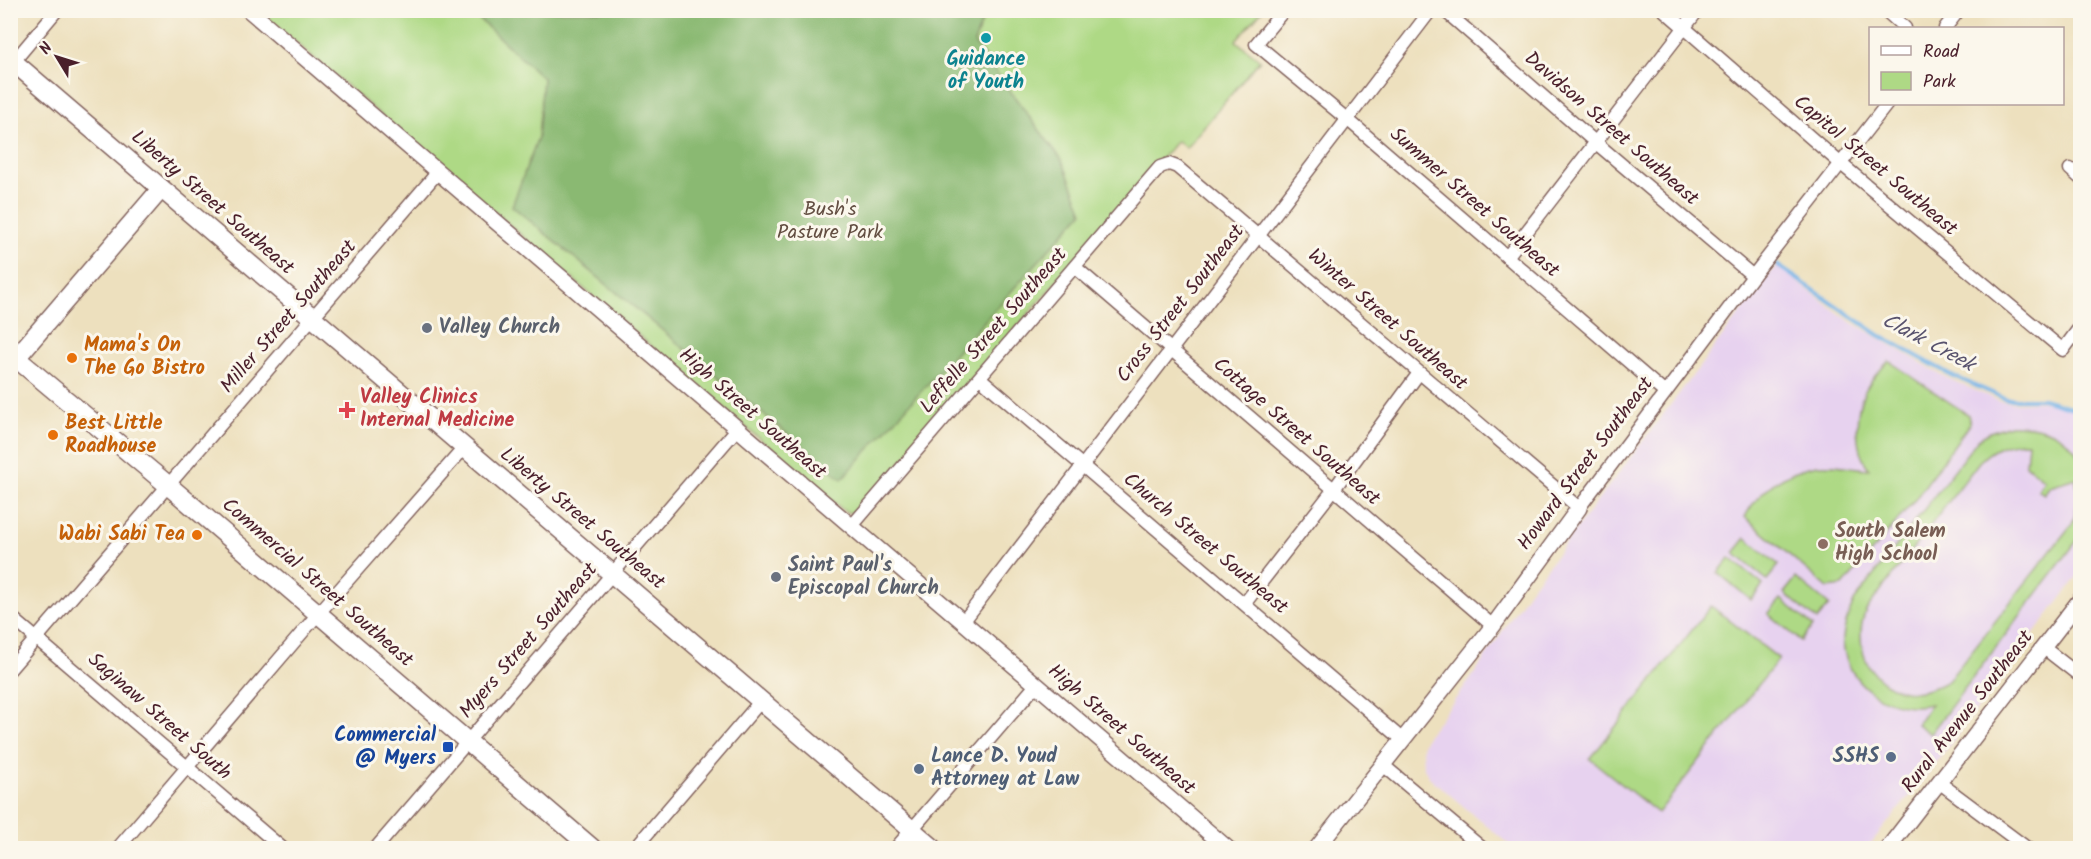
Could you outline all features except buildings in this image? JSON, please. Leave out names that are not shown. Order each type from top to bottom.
[{"type":"main road","name":"Liberty Street Southeast","points":[[12,62],[933,849]]},
{"type":"main road","points":[[13,358],[161,189]]},
{"type":"main road","name":"Commercial Street Southeast","points":[[13,358],[170,486],[592,849]]},
{"type":"street","points":[[12,62],[57,10]]},
{"type":"street","name":"High Street Southeast","points":[[249,10],[1227,849]]},
{"type":"street","name":"Summer Street Southeast","points":[[1284,10],[1256,44],[1665,393]]},
{"type":"street","name":"Cross Street Southeast","points":[[963,622],[1431,10]]},
{"type":"street","name":"Davidson Street Southeast","points":[[1444,10],[1753,276]]},
{"type":"street","name":"Capitol Street Southeast","points":[[1664,10],[1840,164],[2063,350],[2080,327]]},
{"type":"street","points":[[1507,257],[1698,10]]},
{"type":"street","points":[[1885,10],[1904,27]]},
{"type":"street","points":[[1946,27],[1959,10]]},
{"type":"street","name":"Howard Street Southeast","points":[[1317,849],[1492,626],[1753,276],[1886,105]]},
{"type":"street","name":"Winter Street Southeast","points":[[1169,164],[1177,167],[1259,235],[1579,508]]},
{"type":"street","name":"Leffelle Street Southeast","points":[[851,527],[1160,167],[1169,164]]},
{"type":"street","points":[[2070,169],[2080,178]]},
{"type":"street","name":"Miller Street Southeast","points":[[10,669],[313,320],[438,172]]},
{"type":"street","name":"Cottage Street Southeast","points":[[1075,267],[1492,626]]},
{"type":"street","points":[[1245,603],[1334,489],[1419,373]]},
{"type":"street","name":"Church Street Southeast","points":[[980,378],[1403,740]]},
{"type":"street","name":"Myers Street Southeast","points":[[376,849],[737,429]]},
{"type":"street","points":[[118,849],[318,614],[464,448]]},
{"type":"street","name":"Rural Avenue Southeast","points":[[1888,849],[2080,600]]},
{"type":"street","name":"Saginaw Street South","points":[[10,616],[282,849]]},
{"type":"street","points":[[2044,648],[2080,676]]},
{"type":"street","points":[[896,849],[1036,685]]},
{"type":"street","points":[[635,849],[760,702]]},
{"type":"street","points":[[1383,765],[1482,849]]},
{"type":"street","points":[[1940,783],[2027,849]]},
{"type":"shaded area","name":"South Salem High School","points":[[1776,266],[1848,320],[1945,377],[1999,401],[2042,402],[2067,406],[2080,412],[2080,573],[1933,767],[1867,848],[1513,848],[1430,778],[1423,766],[1422,747],[1427,736],[1470,680],[1529,591]]},
{"type":"green space","name":"Bush's Pasture Park","points":[[259,11],[1262,11],[1236,41],[1260,60],[1186,148],[1177,141],[861,509],[850,513],[844,511]]},
{"type":"green space","name":"Bush's Pasture Park","points":[[470,11],[986,11],[974,43],[1062,160],[1083,212],[842,479],[512,206],[538,137],[543,78]]},
{"type":"green space","points":[[1889,361],[1968,415],[1970,423],[1914,501],[1843,586],[1828,588],[1745,517],[1766,490],[1795,471],[1818,465],[1869,469],[1860,452],[1857,420],[1861,400],[1867,387]]},
{"type":"green space","points":[[2010,425],[2030,426],[2058,435],[2074,448],[2080,457],[2080,537],[1930,734],[1917,724],[1931,704],[1915,706],[1885,700],[1860,682],[1845,654],[1844,628],[1854,601],[1978,439]],"holes":[[[2028,442],[2026,465],[2044,480],[2038,490],[2044,494],[2050,486],[2076,479],[2077,502],[2072,524],[1948,681],[1931,689],[1913,692],[1885,683],[1875,675],[1863,651],[1862,624],[1866,610],[1984,457],[2007,445]]]},
{"type":"green space","points":[[1746,538],[1779,565],[1767,580],[1734,553]]},
{"type":"green space","points":[[1730,558],[1763,585],[1751,600],[1718,573]]},
{"type":"green space","points":[[1796,578],[1829,605],[1817,620],[1784,593]]},
{"type":"green space","points":[[1781,599],[1813,626],[1801,641],[1768,614]]},
{"type":"green space","points":[[1711,606],[1779,659],[1658,813],[1590,759]]},
{"type":"waterway","name":"Clark Creek","points":[[1777,265],[1879,335],[1951,375],[2006,399],[2043,399],[2080,410]]},
{"type":"place","name":"Guidance of Youth","points":[[986,38]]},
{"type":"place","name":"Valley Church","points":[[427,328]]},
{"type":"place","name":"Mama's On The Go Bistro","points":[[72,358]]},
{"type":"place","name":"Valley Clinics Internal Medicine","points":[[347,410]]},
{"type":"place","name":"Best Little Roadhouse","points":[[53,435]]},
{"type":"place","name":"Wabi Sabi Tea","points":[[197,535]]},
{"type":"place","name":"South Salem High School","points":[[1823,544]]},
{"type":"place","name":"Saint Paul's Episcopal Church","points":[[776,577]]},
{"type":"place","name":"Commercial @ Myers","points":[[448,747]]},
{"type":"place","name":"SSHS","points":[[1891,757]]},
{"type":"place","name":"Lance D. Youd Attorney at Law","points":[[919,769]]}]
